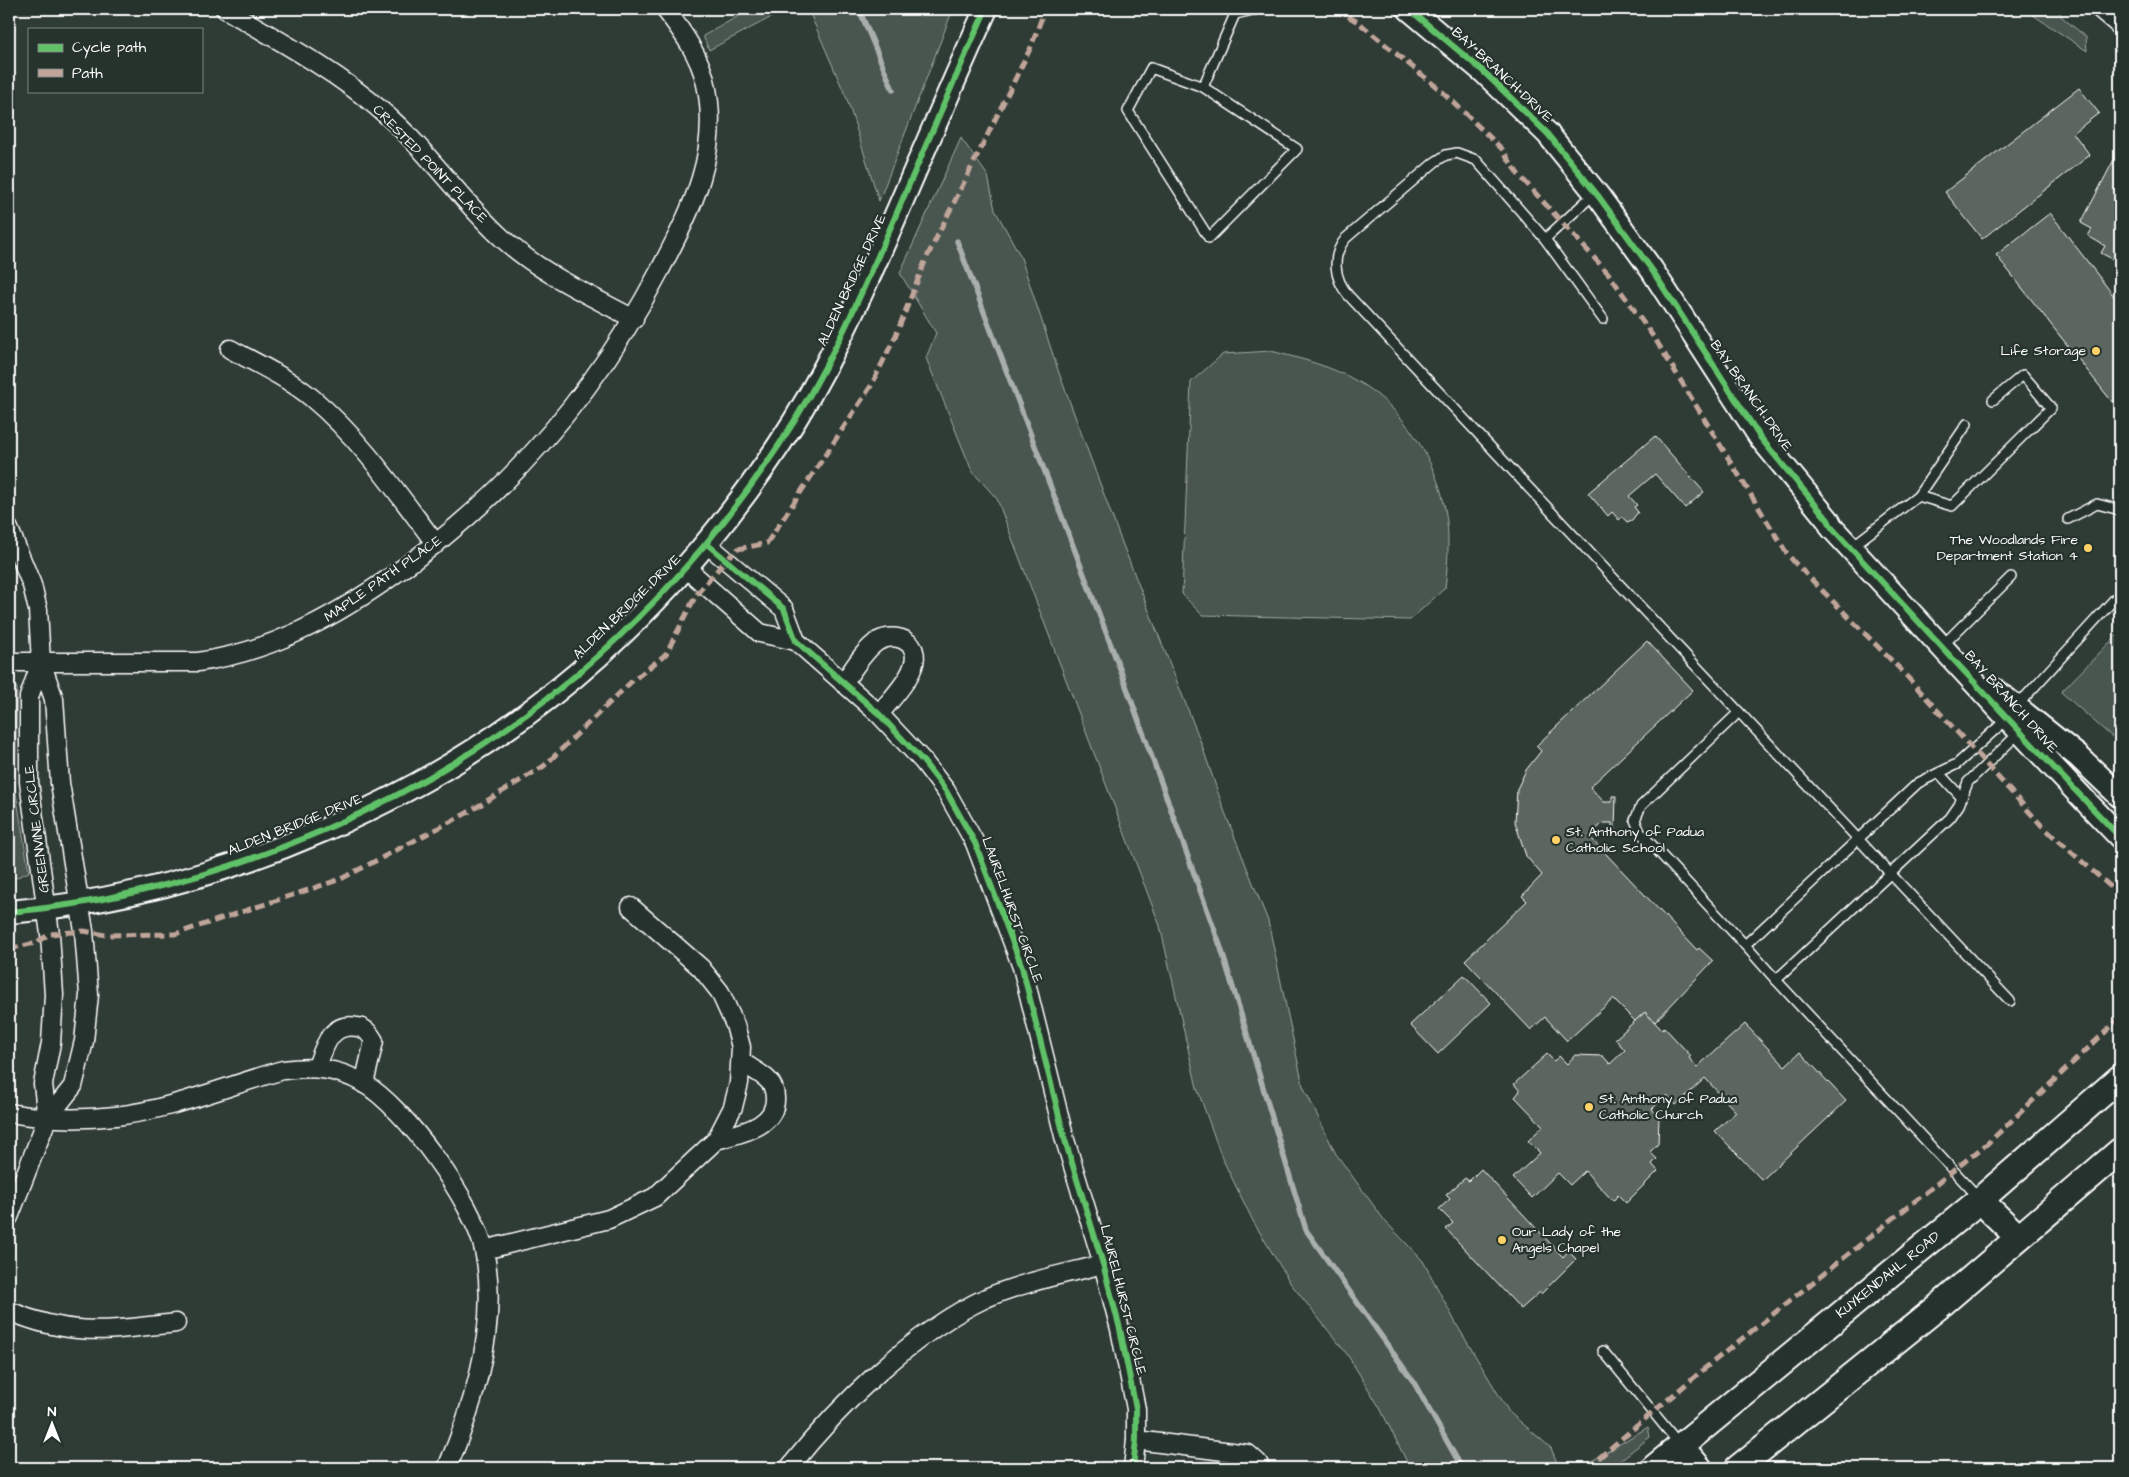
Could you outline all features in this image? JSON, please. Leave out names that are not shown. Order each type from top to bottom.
[{"type":"main road","name":"KUYKENDAHL ROAD","points":[[1654,1468],[1980,1200],[2120,1078]]},
{"type":"main road","points":[[1738,1466],[1938,1307],[2120,1151]]},
{"type":"main road","points":[[1980,1200],[2018,1237]]},
{"type":"main road","points":[[1680,1446],[1699,1468]]},
{"type":"street","name":"CRESTED POINT PLACE","points":[[225,9],[360,92],[384,113],[481,218],[526,257],[634,319]]},
{"type":"street","name":"MAPLE PATH PLACE","points":[[9,662],[198,662],[248,652],[314,626],[355,602],[436,544],[493,495],[535,452],[577,400],[634,319],[696,196],[704,171],[709,140],[709,109],[706,83],[695,54],[680,28],[664,9]]},
{"type":"street","name":"ALDEN BRIDGE DRIVE","points":[[9,912],[80,902],[171,882],[237,863],[304,838],[367,810],[428,778],[544,700],[599,655],[686,568],[707,544],[781,443],[817,382],[849,321],[986,9]]},
{"type":"street","name":"BAY BRANCH DRIVE","points":[[1410,9],[1484,72],[1541,127],[1595,193],[1652,270],[1760,437],[1828,520],[1832,528],[2014,720],[2120,837]]},
{"type":"street","points":[[2100,9],[2120,26]]},
{"type":"street","points":[[230,348],[312,397],[335,419],[374,463],[436,544]]},
{"type":"street","name":"GREENVINE CIRCLE","points":[[9,529],[32,585],[38,610],[41,662],[54,699],[60,783],[84,931],[88,995],[84,1041],[74,1086],[46,1119]]},
{"type":"street","name":"LAURELHURST CIRCLE","points":[[707,544],[784,609],[796,641],[879,714],[923,761],[946,791],[978,852],[1022,966],[1065,1140],[1103,1264],[1132,1383],[1136,1409],[1136,1440],[1133,1468]]},
{"type":"street","name":"LAURELHURST CIRCLE","points":[[686,568],[760,633],[796,641]]},
{"type":"street","points":[[843,683],[878,642],[894,637],[906,642],[914,652],[913,671],[879,714]]},
{"type":"street","name":"GREENVINE CIRCLE","points":[[41,662],[29,697],[29,782],[47,908],[54,995],[51,1043],[43,1084],[46,1119]]},
{"type":"street","name":"BAY BRANCH DRIVE","points":[[2014,720],[2079,757],[2120,796]]},
{"type":"street","points":[[484,1250],[609,1219],[632,1210],[654,1197],[716,1140],[733,1108],[742,1062],[741,1047],[735,1025],[720,992],[701,968],[631,907]]},
{"type":"street","points":[[317,1067],[327,1039],[337,1029],[351,1026],[362,1028],[370,1033],[374,1041],[364,1084]]},
{"type":"street","points":[[716,1140],[752,1129],[769,1117],[774,1110],[775,1093],[772,1085],[767,1078],[742,1062]]},
{"type":"street","points":[[9,1114],[46,1119],[116,1116],[148,1110],[283,1070],[317,1067],[341,1073],[364,1084],[390,1106],[415,1132],[443,1167],[472,1221],[484,1250],[487,1296],[483,1359],[474,1392],[447,1468]]},
{"type":"street","points":[[10,1213],[46,1119]]},
{"type":"street","points":[[789,1468],[839,1411],[926,1332],[988,1298],[1016,1287],[1103,1264]]},
{"type":"street","points":[[9,1311],[68,1330],[99,1332],[176,1323]]},
{"type":"street","points":[[1136,1440],[1248,1454],[1258,1463],[1260,1468]]},
{"type":"lane","points":[[1203,87],[1234,11],[1258,9]]},
{"type":"lane","points":[[1151,68],[1203,87],[1297,149],[1209,238],[1128,110],[1151,68]]},
{"type":"lane","points":[[1603,319],[1546,239],[1476,160],[1464,154],[1451,154],[1435,162],[1346,238],[1341,244],[1336,260],[1337,278],[1341,287],[1354,302],[2010,1001]]},
{"type":"lane","points":[[1546,239],[1595,193]]},
{"type":"lane","points":[[1918,496],[1952,506],[2051,408],[2023,375],[1993,400]]},
{"type":"lane","points":[[1850,548],[1918,496],[1967,424]]},
{"type":"lane","points":[[2068,519],[2097,504],[2120,510]]},
{"type":"lane","points":[[1947,650],[2011,578]]},
{"type":"lane","points":[[1776,980],[1950,818],[1962,798],[1968,782],[2014,720],[2120,593]]},
{"type":"lane","points":[[1739,712],[1641,806],[1635,820],[1640,832],[1980,1200]]},
{"type":"lane","points":[[1745,945],[1918,783],[1957,764],[2014,720]]},
{"type":"lane","points":[[1939,773],[1962,798]]},
{"type":"lane","points":[[1603,1351],[1680,1446]]},
{"type":"shaded area","points":[[751,9],[787,9],[709,50],[703,36]]},
{"type":"shaded area","points":[[808,9],[953,9],[879,201],[847,99]]},
{"type":"shaded area","points":[[2024,9],[2057,9],[2063,18],[2086,37],[2087,51]]},
{"type":"shaded area","points":[[961,138],[988,176],[995,210],[1020,255],[1059,373],[1119,535],[1200,740],[1224,810],[1268,921],[1303,1086],[1336,1154],[1385,1221],[1423,1261],[1458,1327],[1509,1412],[1551,1448],[1559,1468],[1410,1468],[1380,1408],[1347,1354],[1291,1284],[1253,1221],[1222,1158],[1197,1088],[1160,926],[997,499],[972,471],[926,358],[936,333],[900,273]]},
{"type":"shaded area","points":[[1271,351],[1328,368],[1360,383],[1390,406],[1415,437],[1425,454],[1441,490],[1445,508],[1448,558],[1445,588],[1410,620],[1202,615],[1182,594],[1191,382],[1223,354]]},
{"type":"shaded area","points":[[2120,632],[2120,744],[2061,692]]},
{"type":"shaded area","points":[[9,679],[17,688],[15,787],[29,872],[9,881]]},
{"type":"shaded area","points":[[1648,1427],[1650,1437],[1610,1468],[1580,1468]]},
{"type":"building","points":[[2079,88],[2099,113],[2073,133],[2090,155],[1982,239],[1945,192]]},
{"type":"building","points":[[2119,150],[2120,263],[2101,253],[2105,246],[2088,236],[2092,229],[2081,223]]},
{"type":"building","name":"Life Storage","points":[[2050,213],[2120,304],[2120,397],[2113,403],[1996,255]]},
{"type":"building","points":[[1655,436],[1704,492],[1685,508],[1655,474],[1629,496],[1637,505],[1634,507],[1638,512],[1632,520],[1627,522],[1622,517],[1619,520],[1612,512],[1608,516],[1588,493]]},
{"type":"building","name":"St. Anthony of Padua Catholic School","points":[[1647,641],[1693,690],[1590,787],[1604,802],[1612,802],[1612,796],[1616,796],[1615,830],[1612,830],[1612,823],[1603,823],[1589,836],[1697,950],[1699,948],[1713,961],[1655,1022],[1645,1012],[1635,1021],[1613,999],[1567,1041],[1545,1017],[1531,1030],[1465,960],[1527,901],[1522,896],[1542,875],[1526,856],[1515,822],[1517,789],[1526,770],[1541,751],[1536,746]]},
{"type":"building","points":[[1464,975],[1491,1003],[1438,1054],[1410,1025]]},
{"type":"building","name":"St. Anthony of Padua Catholic Church","points":[[1645,1012],[1662,1030],[1664,1027],[1691,1056],[1689,1058],[1697,1067],[1745,1024],[1785,1066],[1800,1052],[1846,1101],[1762,1180],[1715,1131],[1736,1112],[1705,1078],[1676,1105],[1667,1095],[1652,1109],[1659,1117],[1658,1144],[1650,1152],[1657,1159],[1652,1164],[1658,1171],[1626,1203],[1618,1195],[1613,1201],[1585,1171],[1570,1185],[1558,1173],[1532,1198],[1513,1178],[1540,1153],[1528,1141],[1543,1126],[1515,1097],[1520,1091],[1514,1084],[1547,1054],[1554,1061],[1559,1056],[1567,1064],[1575,1055],[1603,1056],[1610,1064],[1625,1050],[1615,1039]]},
{"type":"building","name":"Our Lady of the Angels Chapel","points":[[1481,1169],[1563,1257],[1568,1251],[1576,1259],[1541,1294],[1540,1292],[1521,1309],[1446,1229],[1453,1223],[1439,1209],[1450,1199],[1446,1195],[1465,1178],[1469,1181]]},
{"type":"waterway","points":[[859,9],[893,90]]},
{"type":"waterway","points":[[957,241],[1120,669],[1221,948],[1306,1230],[1413,1381],[1462,1468]]},
{"type":"marked path","points":[[9,949],[35,943],[50,934],[84,931],[106,935],[175,934],[341,879],[467,813],[544,766],[631,682],[666,654],[696,595],[726,560],[738,549],[767,543],[871,386],[896,335],[926,259],[1031,47],[1045,9]]},
{"type":"marked path","points":[[1335,9],[1358,22],[1445,94],[1502,149],[1518,174],[1608,273],[1657,342],[1786,552],[1795,563],[1902,671],[2043,827],[2120,895]]},
{"type":"marked path","points":[[1587,1468],[1704,1369],[1988,1143],[2120,1018]]},
{"type":"cycle path","points":[[9,912],[88,902],[168,884],[247,860],[324,830],[399,794],[470,753],[537,706],[599,655],[649,607],[696,556],[739,502],[796,419],[854,309],[986,9]]},
{"type":"cycle path","points":[[1409,9],[1484,72],[1548,134],[1599,197],[1652,270],[1760,437],[1828,520],[1832,528],[2120,837]]},
{"type":"cycle path","points":[[707,544],[784,609],[796,641],[879,714],[923,761],[946,791],[975,843],[1022,967],[1065,1140],[1103,1264],[1120,1329],[1136,1409],[1136,1440],[1133,1468]]},
{"type":"place","name":"Life Storage","points":[[2096,351]]},
{"type":"place","name":"The Woodlands Fire Department Station 4","points":[[2088,548]]},
{"type":"place","name":"St. Anthony of Padua Catholic School","points":[[1556,840]]},
{"type":"place","name":"St. Anthony of Padua Catholic Church","points":[[1589,1107]]},
{"type":"place","name":"Our Lady of the Angels Chapel","points":[[1502,1240]]}]
